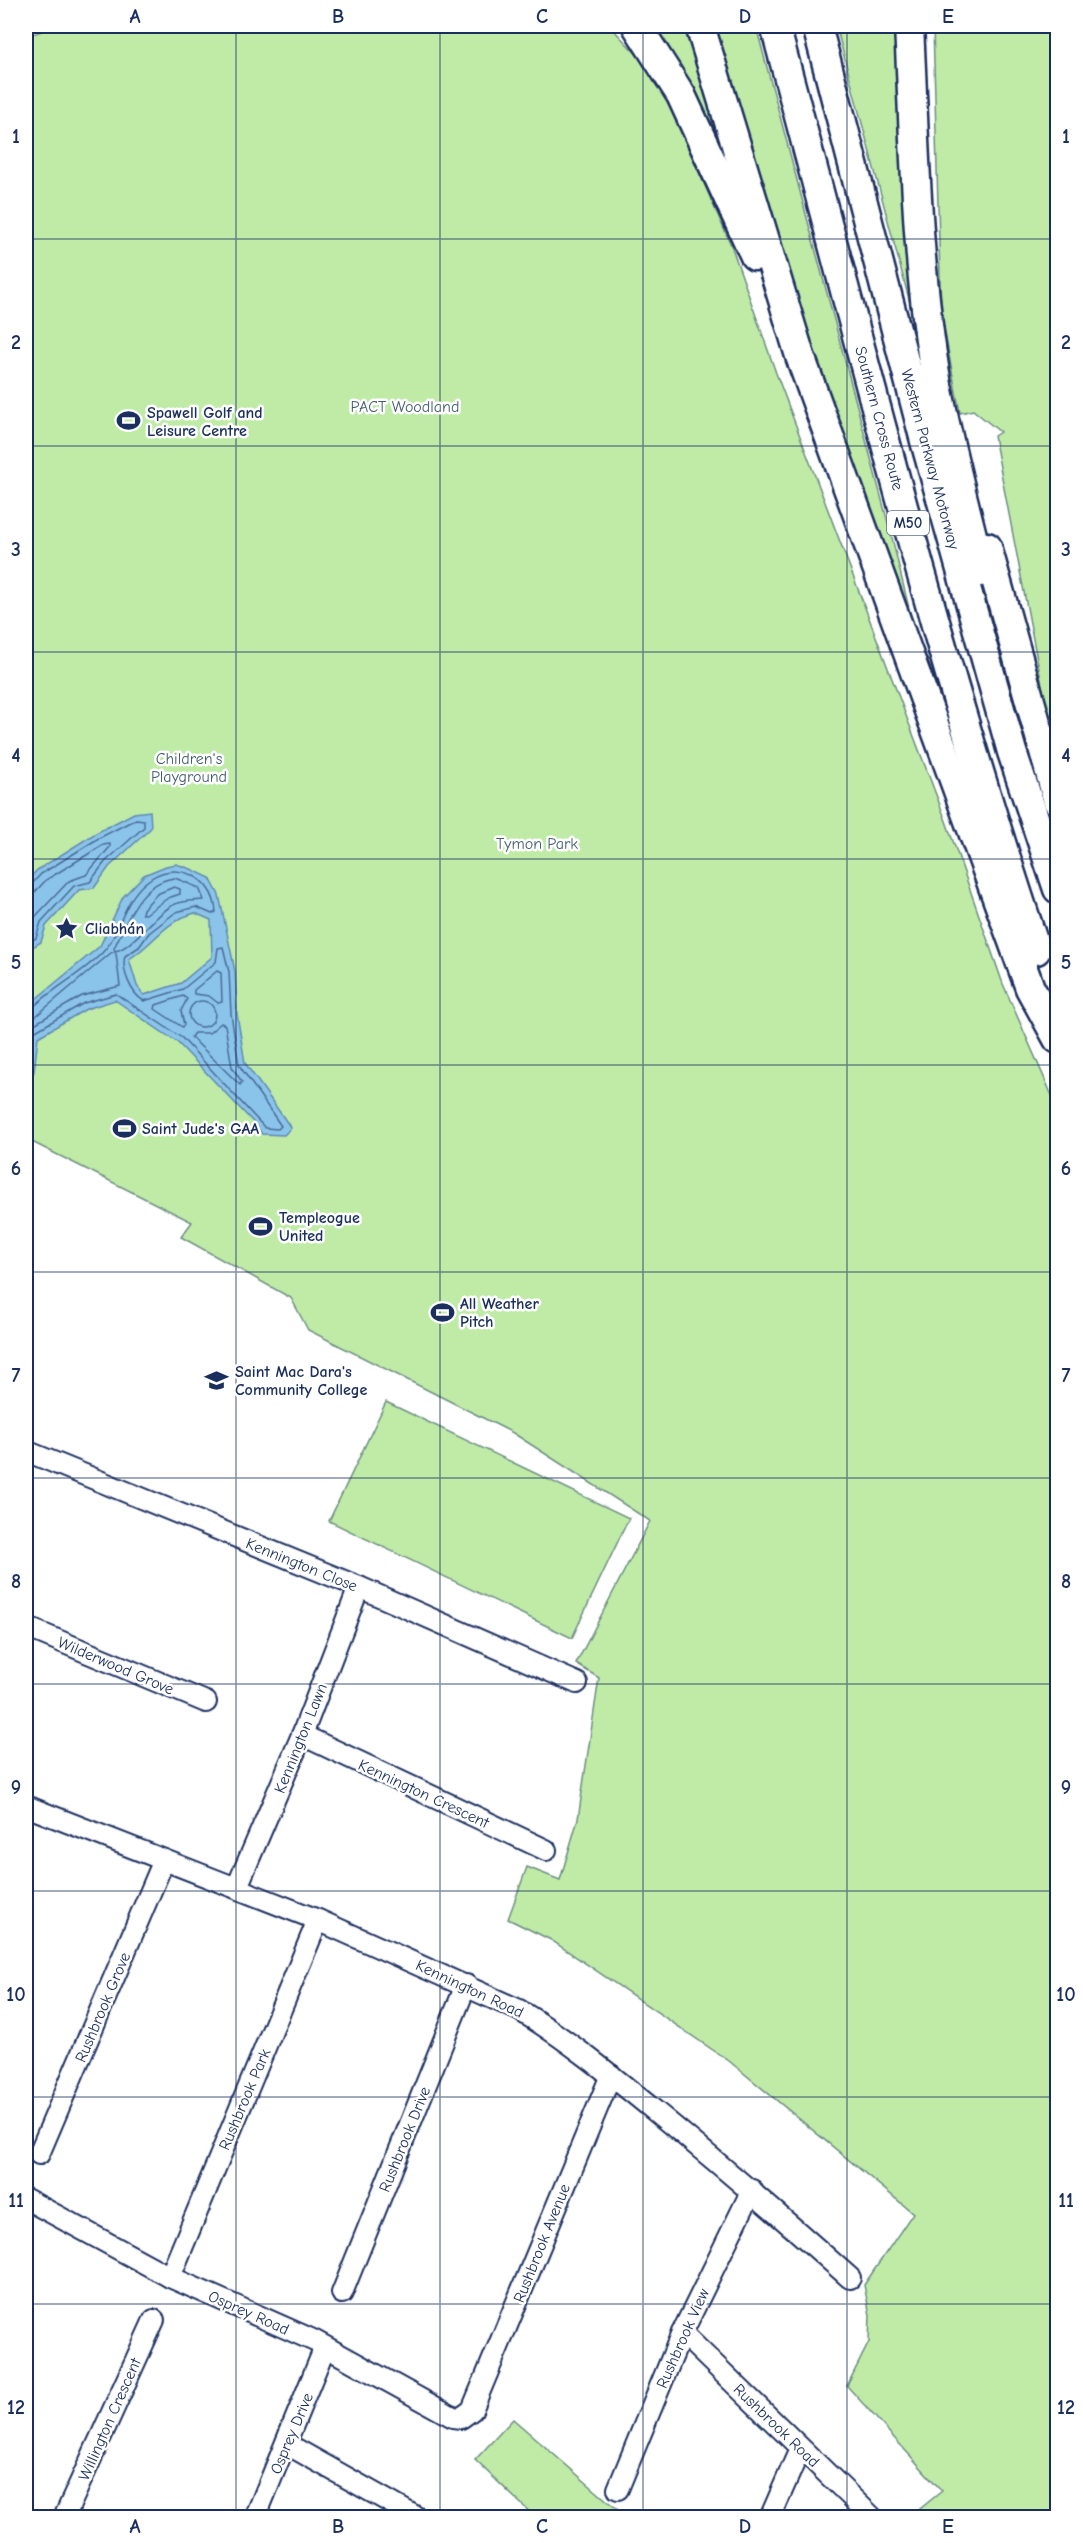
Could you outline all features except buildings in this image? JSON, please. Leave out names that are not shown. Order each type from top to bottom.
[{"type":"highway","name":"M50","points":[[637,26],[681,95],[800,356]]},
{"type":"highway","name":"M50","points":[[700,26],[800,356],[999,906],[1030,988],[1058,1039]]},
{"type":"highway","name":"Southern Cross Route","points":[[775,26],[915,549],[1007,864],[1058,1015]]},
{"type":"highway","name":"Western Parkway Motorway","points":[[817,26],[928,452],[1012,752],[1058,890]]},
{"type":"highway","name":"M50","points":[[909,26],[919,243],[937,385],[991,614],[1025,745],[1043,842]]},
{"type":"highway","name":"M50","points":[[914,121],[921,26]]},
{"type":"highway","name":"M50","points":[[928,324],[947,385],[979,518],[1058,801]]},
{"type":"street","name":"Kennington Close","points":[[26,1451],[359,1587],[577,1683]]},
{"type":"street","name":"Kennington Lawn","points":[[237,1887],[302,1735],[359,1587]]},
{"type":"street","name":"Wilderwood Grove","points":[[26,1627],[206,1702]]},
{"type":"street","name":"Kennington Crescent","points":[[302,1735],[546,1850]]},
{"type":"street","name":"Kennington Road","points":[[26,1806],[318,1920],[519,2010],[548,2028],[610,2075],[752,2190],[850,2278]]},
{"type":"street","name":"Rushbrook Grove","points":[[39,2154],[165,1860]]},
{"type":"street","name":"Rushbrook Park","points":[[170,2277],[318,1920]]},
{"type":"street","name":"Rushbrook Drive","points":[[342,2293],[466,1985]]},
{"type":"street","name":"Rushbrook Avenue","points":[[472,2410],[610,2075]]},
{"type":"street","name":"Rushbrook View","points":[[618,2489],[682,2333],[752,2190]]},
{"type":"street","name":"Osprey Road","points":[[26,2199],[170,2277],[326,2347],[453,2417],[461,2418],[472,2410]]},
{"type":"street","name":"Willington Crescent","points":[[64,2517],[154,2320]]},
{"type":"street","name":"Rushbrook Road","points":[[682,2333],[873,2517]]},
{"type":"street","name":"Osprey Drive","points":[[255,2517],[326,2347]]},
{"type":"street","points":[[287,2444],[418,2517]]},
{"type":"street","points":[[770,2517],[800,2449]]},
{"type":"green space","name":"Tymon Park","points":[[58,26],[610,26],[644,62],[672,111],[731,245],[776,373],[946,821],[1003,984],[1057,1107],[1057,2517],[910,2517],[942,2491],[847,2386],[869,2342],[870,2315],[864,2285],[913,2213],[729,2061],[551,1940],[508,1919],[527,1867],[560,1880],[578,1819],[599,1678],[576,1664],[650,1521],[513,1433],[308,1330],[291,1298],[181,1237],[192,1222],[26,1139],[26,36]]},
{"type":"green space","points":[[647,26],[692,26],[735,175]]},
{"type":"green space","points":[[714,26],[756,26],[892,538],[919,650],[810,353]]},
{"type":"green space","points":[[836,26],[901,26],[922,348]]},
{"type":"green space","points":[[933,26],[1057,26],[1057,744],[1044,696],[994,436],[1000,432],[973,410],[960,413],[941,313]]},
{"type":"green space","points":[[386,1402],[629,1518],[572,1638],[329,1521]]},
{"type":"green space","points":[[513,2419],[626,2517],[535,2517],[475,2460]]},
{"type":"water","points":[[150,811],[151,828],[109,867],[94,888],[79,890],[46,926],[41,942],[26,951],[26,882],[37,870],[96,833],[134,813]]},
{"type":"water","points":[[176,864],[210,878],[219,895],[235,971],[237,1014],[245,1063],[291,1128],[284,1135],[262,1134],[178,1043],[115,1000],[86,1009],[38,1037],[34,1072],[26,1081],[26,1007],[100,946],[123,897],[144,875]],"holes":[[[195,913],[211,920],[212,957],[181,983],[144,995],[137,986],[129,959],[175,921]]]},
{"type":"place","name":"Spawell Golf and Leisure Centre","points":[[129,421]]},
{"type":"place","name":"Cliabhán","points":[[67,928]]},
{"type":"place","name":"Saint Jude's GAA","points":[[124,1128]]},
{"type":"place","name":"Templeogue United","points":[[261,1226]]},
{"type":"place","name":"All Weather Pitch","points":[[442,1312]]},
{"type":"place","name":"Saint Mac Dara's Community College","points":[[217,1380]]},
{"type":"park label","name":"PACT Woodland","points":[[405,406]]},
{"type":"park label","name":"Children's Playground","points":[[189,767]]}]
